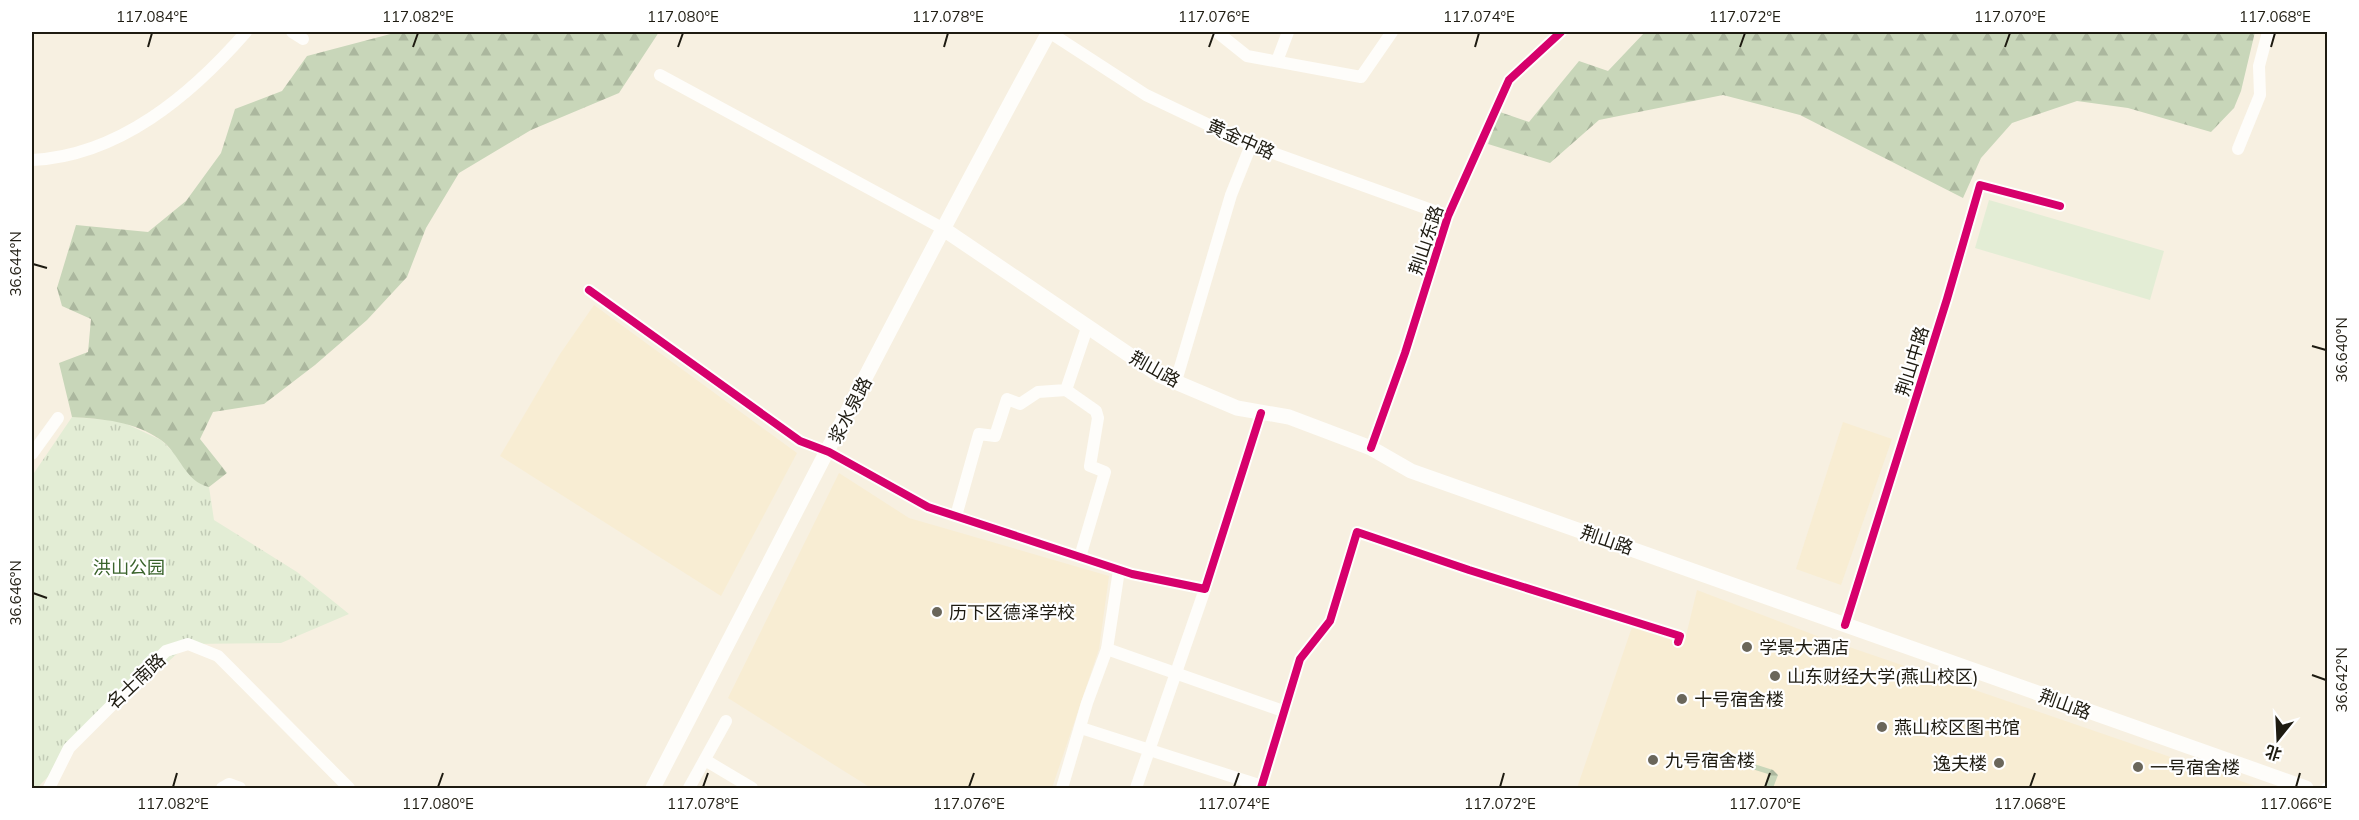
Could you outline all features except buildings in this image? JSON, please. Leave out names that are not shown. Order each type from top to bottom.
[{"type":"main road","name":"浆水泉路","points":[[653,789],[829,452],[942,228],[1049,32]]},
{"type":"main road","name":"荆山路","points":[[942,228],[1159,375],[1176,381],[1203,396],[1237,408],[1289,417],[1371,448],[1411,471],[2306,789]]},
{"type":"street","points":[[32,160],[81,153],[118,139],[203,77],[246,32]]},
{"type":"street","points":[[292,32],[303,39]]},
{"type":"street","name":"黄金中路","points":[[1049,32],[1146,94],[1251,145],[1448,216]]},
{"type":"street","points":[[1217,32],[1247,56],[1361,76],[1392,32]]},
{"type":"street","points":[[1277,61],[1288,32]]},
{"type":"street","name":"荆山东路","points":[[1371,448],[1406,353],[1448,216],[1509,80],[1561,32]]},
{"type":"street","points":[[2238,149],[2260,95],[2259,66],[2268,32]]},
{"type":"street","points":[[660,75],[942,228]]},
{"type":"street","points":[[1176,381],[1231,195],[1251,145]]},
{"type":"street","name":"荆山中路","points":[[1845,625],[1947,299],[1980,185],[2060,206]]},
{"type":"street","points":[[589,290],[800,441],[829,452],[918,502],[1119,570],[1205,589]]},
{"type":"street","points":[[1066,390],[1087,328]]},
{"type":"street","points":[[956,516],[980,434],[995,436],[1007,399],[1020,404],[1038,392],[1066,390],[1096,411],[1098,418],[1090,466],[1105,472],[1080,557]]},
{"type":"street","points":[[1136,789],[1205,589],[1262,413]]},
{"type":"street","points":[[32,454],[58,418]]},
{"type":"street","points":[[1081,728],[1261,787],[1300,659],[1330,621],[1357,532],[1469,570],[1680,636],[1678,642]]},
{"type":"street","points":[[1062,789],[1107,649],[1119,570]]},
{"type":"street","name":"名士南路","points":[[49,789],[69,748],[166,651],[188,644],[218,656],[349,789]]},
{"type":"street","points":[[1107,649],[1283,711]]},
{"type":"street","points":[[689,789],[726,721]]},
{"type":"street","points":[[705,760],[752,789]]},
{"type":"street","points":[[222,789],[229,784],[240,789]]},
{"type":"shaded area","points":[[594,305],[797,453],[721,596],[500,456],[560,354]]},
{"type":"shaded area","points":[[1843,422],[1892,439],[1841,585],[1796,569]]},
{"type":"shaded area","name":"历下区德泽学校","points":[[839,473],[909,518],[1109,576],[1099,649],[1052,788],[871,788],[728,698]]},
{"type":"shaded area","name":"山东财经大学(燕山校区)","points":[[1697,590],[1817,636],[2261,788],[1577,788],[1632,627],[1684,644]]},
{"type":"green space","points":[[398,32],[659,32],[619,93],[531,130],[459,173],[426,228],[407,277],[367,320],[315,365],[264,404],[213,412],[200,439],[227,473],[209,487],[194,480],[168,446],[151,434],[118,422],[72,417],[59,363],[88,352],[91,319],[62,306],[57,288],[76,225],[148,232],[186,201],[221,153],[235,109],[282,91],[307,56]]},
{"type":"green space","points":[[1645,32],[2255,32],[2241,91],[2234,108],[2211,132],[2128,108],[2077,101],[2012,123],[1981,158],[1963,198],[1800,115],[1723,95],[1599,120],[1550,163],[1488,144],[1500,112],[1529,122],[1579,61],[1608,71]]},
{"type":"green space","points":[[1989,200],[2164,251],[2150,300],[1975,248]]},
{"type":"green space","name":"洪山公园","points":[[72,417],[120,421],[161,440],[209,487],[214,520],[297,572],[349,614],[281,643],[188,644],[114,710],[37,788],[32,788],[32,476]]},
{"type":"green space","points":[[1735,758],[1773,770],[1778,775],[1773,788],[1764,788],[1768,774],[1733,763]]},
{"type":"cycle path","points":[[1371,448],[1405,353],[1448,216],[1509,80],[1561,32]]},
{"type":"cycle path","points":[[1845,625],[1947,299],[1980,185],[2060,206]]},
{"type":"cycle path","points":[[589,290],[800,441],[829,452],[928,507],[1132,574],[1205,589],[1261,413]]},
{"type":"cycle path","points":[[1261,788],[1300,659],[1330,621],[1357,532],[1469,570],[1680,636],[1678,642]]},
{"type":"place","name":"历下区德泽学校","points":[[937,612]]},
{"type":"place","name":"学景大酒店","points":[[1747,647]]},
{"type":"place","name":"山东财经大学(燕山校区)","points":[[1775,676]]},
{"type":"place","name":"十号宿舍楼","points":[[1682,699]]},
{"type":"place","name":"燕山校区图书馆","points":[[1882,727]]},
{"type":"place","name":"九号宿舍楼","points":[[1653,760]]},
{"type":"place","name":"逸夫楼","points":[[1999,763]]},
{"type":"place","name":"一号宿舍楼","points":[[2138,767]]}]
